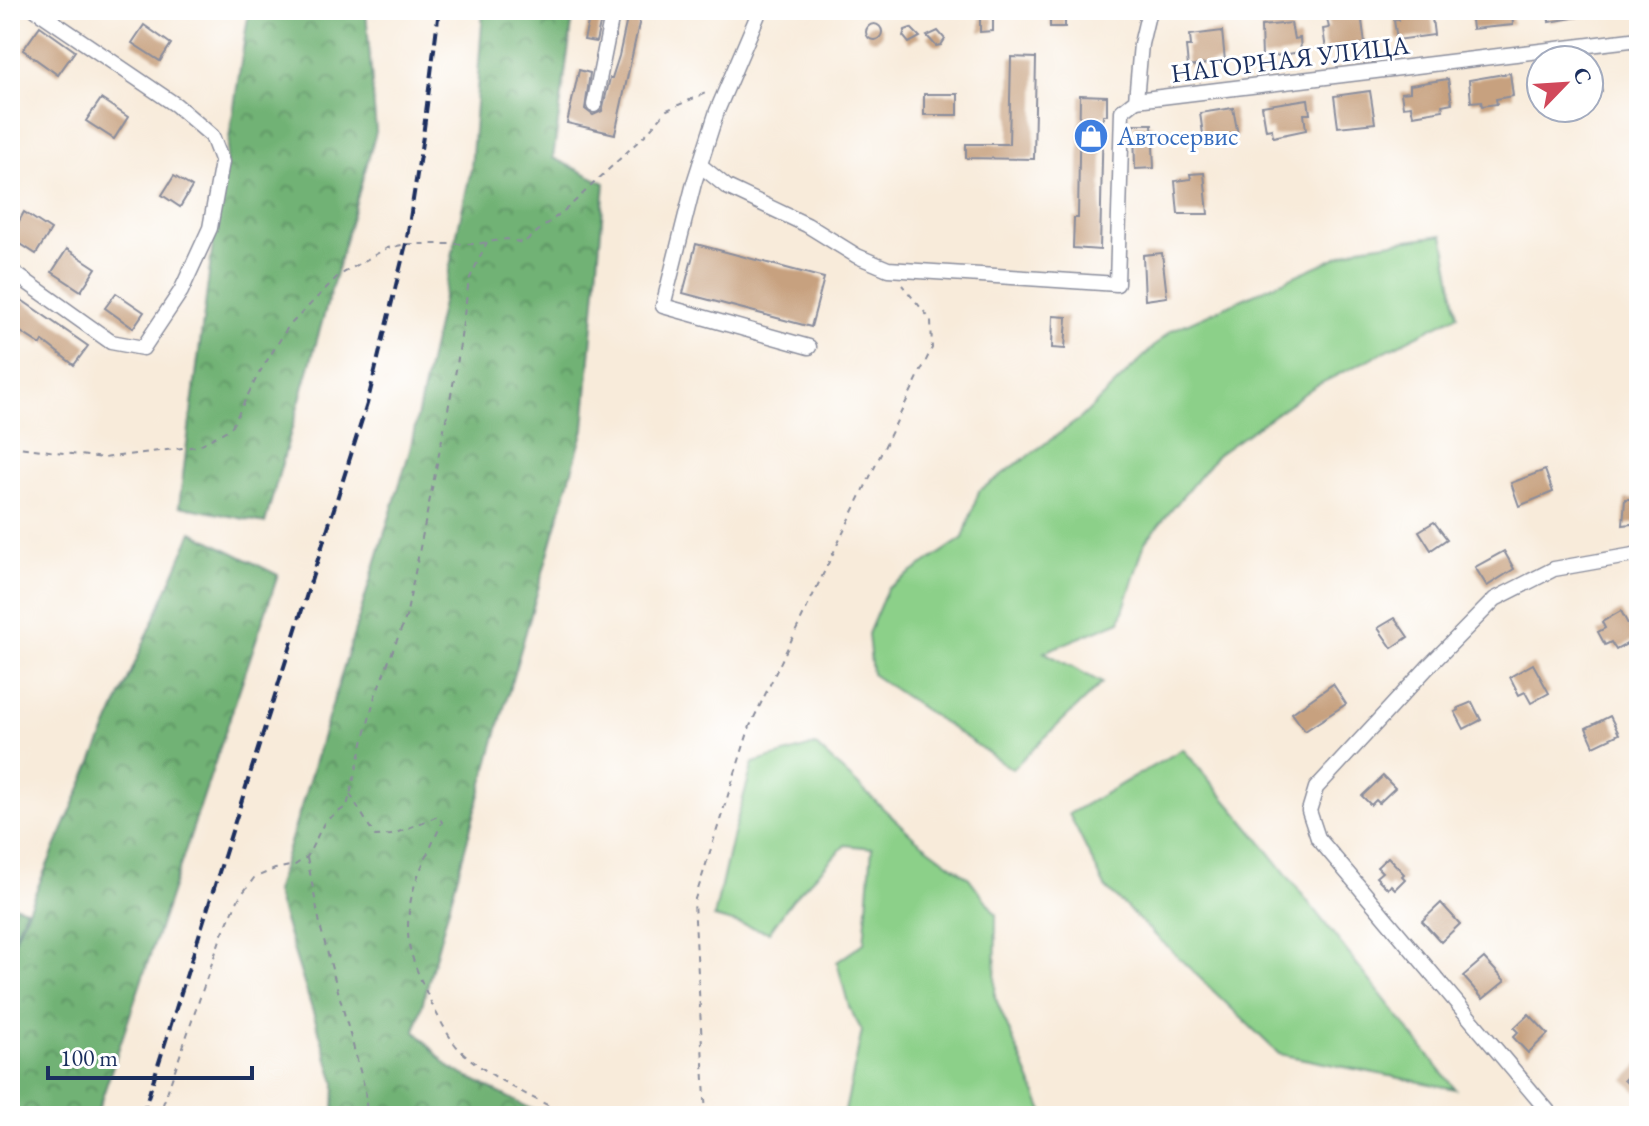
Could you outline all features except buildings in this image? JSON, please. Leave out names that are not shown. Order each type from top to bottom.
[{"type":"street","points":[[10,270],[111,342],[143,348],[181,291],[210,228],[222,162],[212,136],[176,105],[36,10]]},
{"type":"street","points":[[594,105],[613,10]]},
{"type":"street","points":[[760,10],[700,165],[663,306],[809,347]]},
{"type":"street","points":[[700,165],[727,187],[807,225],[857,256],[888,269],[1117,284],[1122,111],[1136,100],[1141,44],[1149,10]]},
{"type":"street","name":"НАГОРНАЯ УЛИЦА","points":[[1136,100],[1412,69],[1639,39]]},
{"type":"street","points":[[1552,1116],[1318,838],[1309,811],[1316,788],[1495,599],[1554,569],[1639,554]]},
{"type":"path","points":[[10,446],[103,458],[198,446],[231,428],[258,375],[288,327],[338,276],[387,248],[406,244],[439,246],[507,239],[523,243],[571,205],[667,110],[708,92],[727,89]]},
{"type":"path","points":[[159,1116],[222,934],[239,898],[254,878],[295,865],[307,857],[325,821],[347,806],[375,696],[406,617],[457,365],[469,280],[487,242]]},
{"type":"path","points":[[706,1116],[694,902],[750,726],[932,348],[931,320],[888,269]]},
{"type":"path","points":[[350,793],[375,836],[391,835],[438,816],[442,822],[412,895],[408,925],[410,947],[426,989],[459,1049],[490,1072],[569,1116]]},
{"type":"path","points":[[307,857],[321,929],[365,1089],[367,1116]]},
{"type":"green space","points":[[249,10],[366,10],[376,132],[265,523],[179,506],[214,236]]},
{"type":"green space","points":[[483,10],[574,10],[553,158],[605,183],[584,429],[415,1031],[450,1068],[545,1116],[334,1116],[335,1082],[275,892],[410,450],[471,169]]},
{"type":"green space","points":[[1443,235],[1458,315],[1315,386],[1217,455],[1145,542],[1120,621],[1044,652],[1102,683],[1012,769],[872,674],[868,634],[887,589],[963,538],[979,491],[1081,418],[1170,331],[1360,247]]},
{"type":"green space","points":[[192,532],[278,575],[96,1116],[10,1116],[10,951]]},
{"type":"green space","points":[[815,745],[915,838],[969,878],[996,914],[995,997],[1045,1116],[844,1116],[862,1031],[849,1007],[837,962],[864,943],[872,848],[845,845],[793,899],[769,932],[714,917],[753,763]]},
{"type":"green space","points":[[1183,749],[1257,837],[1455,1089],[1279,1054],[1105,887],[1069,814]]},
{"type":"green space","points":[[10,904],[26,909],[10,948]]},
{"type":"railway","points":[[142,1116],[367,404],[406,244],[439,10]]},
{"type":"place","name":"Автосервис","points":[[1091,136]]}]
